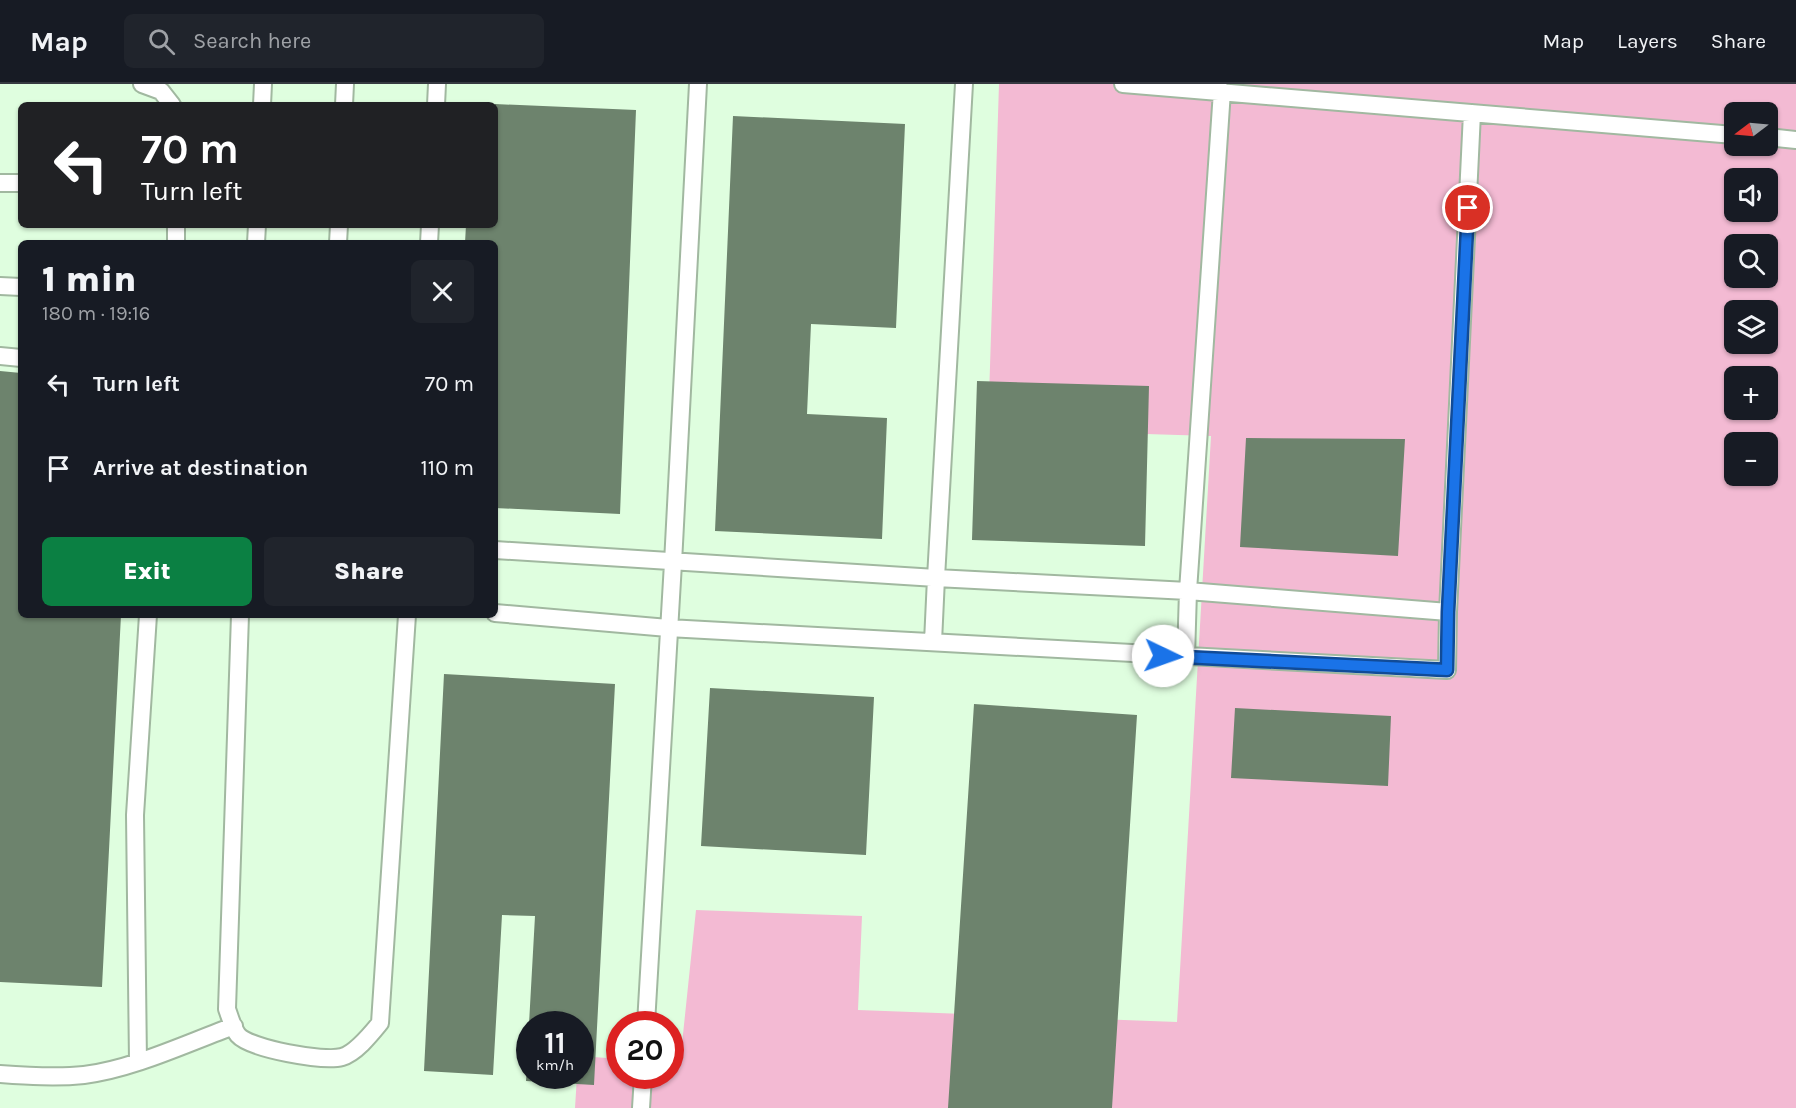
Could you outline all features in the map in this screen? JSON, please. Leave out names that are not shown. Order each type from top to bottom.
[{"type":"lane","points":[[142,84],[161,91],[170,102]]},
{"type":"lane","points":[[262,84],[262,102]]},
{"type":"lane","points":[[344,102],[345,84]]},
{"type":"lane","points":[[436,102],[437,84]]},
{"type":"lane","points":[[647,1011],[698,84]]},
{"type":"lane","points":[[933,642],[964,84]]},
{"type":"lane","points":[[1123,84],[1724,134]]},
{"type":"lane","points":[[1186,657],[1188,591],[1222,91]]},
{"type":"lane","points":[[498,613],[668,628],[1447,670],[1473,113]]},
{"type":"lane","points":[[1778,138],[1796,140]]},
{"type":"lane","points":[[0,183],[18,183]]},
{"type":"lane","points":[[0,286],[18,287]]},
{"type":"lane","points":[[0,356],[18,358]]},
{"type":"lane","points":[[498,550],[936,578],[1188,591],[1448,612]]},
{"type":"lane","points":[[138,1062],[135,815],[148,618]]},
{"type":"lane","points":[[240,618],[227,1009],[238,1035],[259,1047],[313,1057],[342,1057],[364,1042],[380,1023],[407,618]]},
{"type":"lane","points":[[0,1074],[25,1076],[84,1074],[138,1062],[234,1026]]},
{"type":"lane","points":[[641,1108],[642,1089]]},
{"type":"shaded area","points":[[0,84],[1796,84],[1796,1108],[0,1108]]},
{"type":"shaded area","points":[[999,84],[1796,84],[1796,1108],[575,1108],[576,1089],[594,1089],[594,1057],[606,1058],[606,1089],[684,1089],[684,1025],[696,910],[862,916],[858,1010],[1177,1022],[1211,436],[988,429]]},
{"type":"building","points":[[498,104],[636,110],[620,514],[498,508],[498,240],[465,240],[466,228],[498,228]]},
{"type":"building","points":[[733,116],[905,124],[896,328],[811,324],[807,414],[887,418],[882,539],[715,531]]},
{"type":"building","points":[[0,371],[18,373],[18,618],[121,618],[102,987],[0,982]]},
{"type":"building","points":[[977,381],[1149,386],[1145,546],[972,540]]},
{"type":"building","points":[[1246,438],[1405,439],[1398,556],[1240,547]]},
{"type":"building","points":[[444,674],[615,684],[594,1085],[594,1011],[530,1011],[535,916],[502,915],[493,1075],[424,1071]]},
{"type":"building","points":[[710,688],[874,697],[866,855],[701,846]]},
{"type":"building","points":[[974,704],[1137,715],[1112,1108],[948,1108]]},
{"type":"building","points":[[1235,708],[1391,716],[1388,786],[1231,778]]},
{"type":"route","points":[[1163,656],[1447,670],[1468,208]]}]
